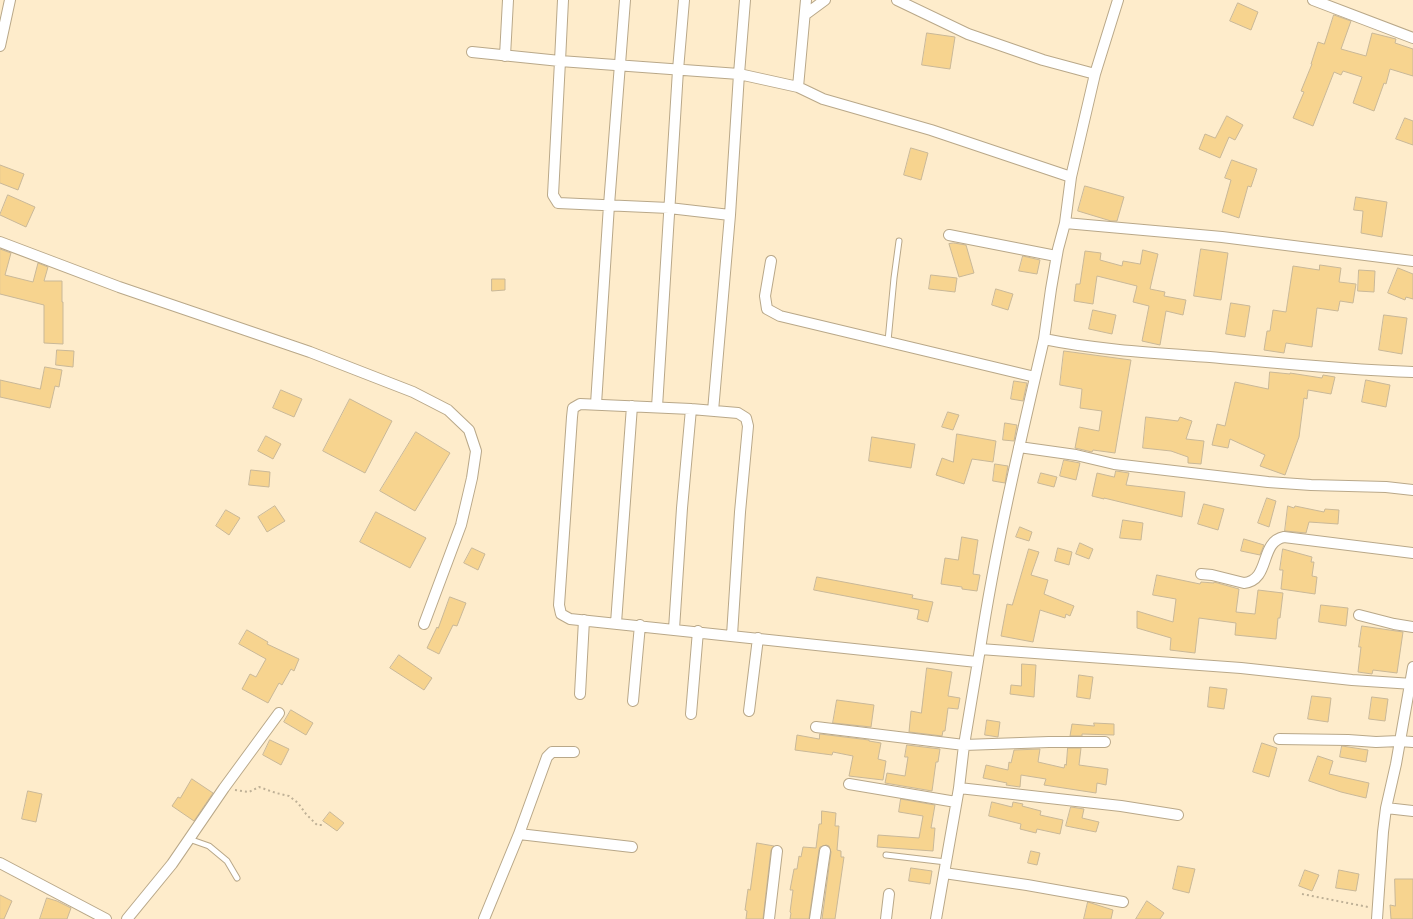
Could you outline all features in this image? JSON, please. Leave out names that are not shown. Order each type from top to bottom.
[{"type":"street","points":[[0,46],[10,0]]},
{"type":"street","points":[[505,56],[508,0]]},
{"type":"street","points":[[563,0],[553,195],[558,203],[669,208],[730,214]]},
{"type":"street","points":[[596,404],[609,205],[625,0]]},
{"type":"street","points":[[657,407],[678,70],[684,0]]},
{"type":"street","points":[[713,411],[730,214],[745,0]]},
{"type":"street","points":[[798,87],[806,14],[806,0]]},
{"type":"street","points":[[806,14],[824,0]]},
{"type":"street","points":[[896,0],[968,34],[1043,60],[1095,74]]},
{"type":"street","points":[[936,919],[959,788],[964,744],[990,584],[1044,339],[1056,256],[1065,223],[1071,177],[1095,74],[1118,0]]},
{"type":"street","points":[[1313,0],[1413,38]]},
{"type":"street","points":[[472,52],[560,62],[740,74],[798,87],[823,99],[938,132],[1071,177]]},
{"type":"street","points":[[1065,223],[1222,237],[1413,261]]},
{"type":"street","points":[[949,235],[1056,256]]},
{"type":"street","points":[[0,242],[127,290],[310,352],[413,392],[448,410],[469,430],[476,451],[472,478],[461,525],[424,624]]},
{"type":"street","points":[[771,261],[765,296],[767,309],[780,316],[1035,377]]},
{"type":"street","points":[[1044,339],[1069,344],[1113,349],[1291,364],[1413,372]]},
{"type":"street","points":[[732,635],[740,512],[748,426],[746,418],[738,413],[657,407],[580,404],[573,408],[559,605],[561,614],[570,619],[640,625],[977,662]]},
{"type":"street","points":[[616,623],[632,406]]},
{"type":"street","points":[[674,629],[690,409]]},
{"type":"street","points":[[1019,447],[1114,464],[1268,482],[1386,487],[1413,490]]},
{"type":"street","points":[[1201,574],[1212,575],[1244,583],[1249,582],[1261,573],[1272,543],[1278,538],[1284,537],[1413,553]]},
{"type":"street","points":[[1359,615],[1413,627]]},
{"type":"street","points":[[580,694],[584,620]]},
{"type":"street","points":[[633,701],[640,625]]},
{"type":"street","points":[[691,714],[698,632]]},
{"type":"street","points":[[749,711],[758,638]]},
{"type":"street","points":[[980,649],[1241,668],[1352,680],[1412,684]]},
{"type":"street","points":[[1378,914],[1386,808],[1412,684],[1413,667]]},
{"type":"street","points":[[127,919],[172,864],[188,839],[279,712]]},
{"type":"street","points":[[816,728],[964,744],[1105,742]]},
{"type":"street","points":[[1279,739],[1413,742]]},
{"type":"street","points":[[487,918],[547,757],[552,752],[574,752]]},
{"type":"street","points":[[849,784],[956,802]]},
{"type":"street","points":[[959,788],[1121,806],[1178,815]]},
{"type":"street","points":[[1386,808],[1413,811]]},
{"type":"street","points":[[519,834],[632,847]]},
{"type":"street","points":[[769,919],[777,851]]},
{"type":"street","points":[[814,919],[825,851]]},
{"type":"street","points":[[0,863],[106,919]]},
{"type":"street","points":[[944,873],[1027,885],[1122,902]]},
{"type":"street","points":[[886,919],[889,894]]},
{"type":"lane","points":[[888,341],[899,241]]},
{"type":"lane","points":[[188,839],[209,846],[227,861],[238,878]]},
{"type":"lane","points":[[886,855],[946,862]]},
{"type":"path","points":[[224,788],[249,792],[259,787],[289,796],[298,803],[317,825],[322,825]]},
{"type":"path","points":[[1302,894],[1378,914]]},
{"type":"building","points":[[1238,3],[1258,12],[1251,30],[1230,21]]},
{"type":"building","points":[[1334,15],[1351,21],[1341,49],[1366,56],[1372,33],[1396,39],[1395,43],[1413,49],[1413,76],[1390,69],[1386,84],[1384,83],[1374,111],[1353,103],[1362,77],[1343,71],[1341,75],[1334,72],[1313,126],[1293,118],[1304,92],[1301,91],[1312,64],[1318,42],[1324,44]]},
{"type":"building","points":[[927,33],[955,37],[950,69],[922,65]]},
{"type":"building","points":[[1227,116],[1243,125],[1235,140],[1229,137],[1220,158],[1199,149],[1205,134],[1215,138]]},
{"type":"building","points":[[1405,118],[1413,121],[1413,145],[1396,139]]},
{"type":"building","points":[[911,148],[928,153],[921,180],[904,175]]},
{"type":"building","points":[[1232,160],[1257,169],[1251,187],[1248,186],[1239,218],[1222,212],[1231,180],[1225,178]]},
{"type":"building","points":[[0,165],[24,174],[18,190],[0,183]]},
{"type":"building","points":[[1085,186],[1124,197],[1117,221],[1111,221],[1078,211]]},
{"type":"building","points":[[8,195],[35,207],[26,227],[0,215]]},
{"type":"building","points":[[1356,197],[1387,202],[1382,237],[1361,233],[1363,211],[1354,210]]},
{"type":"building","points":[[954,243],[966,245],[974,273],[959,277],[949,244]]},
{"type":"building","points":[[0,249],[11,253],[5,275],[33,282],[38,263],[48,267],[44,281],[62,281],[63,344],[44,343],[44,305],[0,294]]},
{"type":"building","points":[[1201,249],[1228,253],[1221,300],[1194,296]]},
{"type":"building","points":[[1143,250],[1158,254],[1150,289],[1165,292],[1164,296],[1186,300],[1183,315],[1166,311],[1160,345],[1142,341],[1149,306],[1133,302],[1137,286],[1097,276],[1093,304],[1074,301],[1076,284],[1080,284],[1085,251],[1101,253],[1100,260],[1122,266],[1123,261],[1140,264]]},
{"type":"building","points":[[1023,256],[1040,260],[1037,274],[1019,271]]},
{"type":"building","points":[[1320,265],[1341,268],[1339,282],[1356,284],[1353,303],[1340,301],[1338,311],[1317,308],[1312,347],[1286,343],[1284,353],[1264,350],[1267,331],[1270,331],[1273,310],[1286,312],[1293,266],[1319,270]]},
{"type":"building","points":[[1398,268],[1413,274],[1413,299],[1406,297],[1405,300],[1388,293]]},
{"type":"building","points":[[1359,270],[1375,271],[1374,292],[1358,291]]},
{"type":"building","points":[[931,275],[957,278],[955,292],[929,289]]},
{"type":"building","points":[[492,279],[505,279],[505,290],[492,291]]},
{"type":"building","points":[[996,289],[1013,294],[1008,310],[992,305]]},
{"type":"building","points":[[1231,303],[1250,306],[1245,337],[1226,334]]},
{"type":"building","points":[[1093,310],[1116,315],[1112,334],[1089,329]]},
{"type":"building","points":[[1384,315],[1407,318],[1402,354],[1379,350]]},
{"type":"building","points":[[57,350],[74,351],[73,367],[56,365]]},
{"type":"building","points":[[1064,351],[1131,360],[1115,453],[1093,450],[1092,452],[1075,448],[1079,427],[1099,431],[1102,411],[1080,408],[1082,389],[1060,385]]},
{"type":"building","points":[[45,367],[62,370],[59,387],[55,386],[50,408],[0,397],[0,380],[40,389]]},
{"type":"building","points":[[1270,372],[1290,373],[1322,378],[1323,375],[1335,377],[1331,394],[1308,390],[1307,399],[1304,398],[1299,437],[1285,475],[1260,466],[1265,455],[1230,439],[1228,448],[1212,445],[1217,424],[1225,426],[1235,382],[1268,389]]},
{"type":"building","points":[[1366,380],[1390,385],[1386,407],[1362,402]]},
{"type":"building","points":[[1014,381],[1027,383],[1023,401],[1011,399]]},
{"type":"building","points":[[281,390],[302,399],[294,417],[273,408]]},
{"type":"building","points":[[350,399],[392,421],[365,473],[323,451]]},
{"type":"building","points":[[948,412],[959,415],[953,430],[942,427]]},
{"type":"building","points":[[1146,417],[1178,421],[1180,417],[1192,421],[1186,439],[1204,441],[1201,464],[1188,463],[1188,457],[1171,451],[1143,448]]},
{"type":"building","points":[[1005,423],[1017,425],[1014,441],[1003,440]]},
{"type":"building","points":[[416,432],[450,453],[415,511],[380,491]]},
{"type":"building","points":[[957,434],[996,441],[993,462],[972,459],[964,484],[936,475],[942,458],[953,462]]},
{"type":"building","points":[[266,436],[281,444],[273,459],[258,451]]},
{"type":"building","points":[[872,437],[915,444],[911,468],[869,461]]},
{"type":"building","points":[[1064,460],[1080,463],[1076,480],[1060,476]]},
{"type":"building","points":[[995,464],[1008,466],[1005,483],[993,481]]},
{"type":"building","points":[[251,470],[270,472],[269,487],[249,485]]},
{"type":"building","points":[[1116,471],[1129,473],[1126,485],[1185,492],[1182,517],[1092,496],[1097,473],[1114,477]]},
{"type":"building","points":[[1041,473],[1057,477],[1054,487],[1038,483]]},
{"type":"building","points":[[1267,498],[1276,501],[1269,527],[1258,523]]},
{"type":"building","points":[[1204,504],[1224,509],[1218,530],[1198,524]]},
{"type":"building","points":[[275,506],[285,521],[267,532],[258,517]]},
{"type":"building","points":[[1288,506],[1324,512],[1325,509],[1339,510],[1338,524],[1309,522],[1306,533],[1285,531]]},
{"type":"building","points":[[226,510],[240,518],[229,535],[216,526]]},
{"type":"building","points":[[376,512],[426,538],[410,568],[360,542]]},
{"type":"building","points":[[1123,520],[1143,523],[1141,540],[1120,538]]},
{"type":"building","points":[[1020,527],[1032,532],[1029,541],[1016,537]]},
{"type":"building","points":[[962,537],[978,540],[973,574],[980,575],[977,591],[941,584],[945,558],[958,560]]},
{"type":"building","points":[[1244,539],[1264,545],[1260,555],[1241,551]]},
{"type":"building","points":[[1080,543],[1093,549],[1089,559],[1076,554]]},
{"type":"building","points":[[472,548],[485,554],[478,570],[464,563]]},
{"type":"building","points":[[1058,548],[1072,552],[1069,565],[1055,561]]},
{"type":"building","points":[[1029,549],[1039,552],[1031,575],[1048,580],[1044,594],[1074,606],[1070,616],[1066,614],[1065,618],[1040,610],[1033,642],[1001,636],[1007,604],[1012,605]]},
{"type":"building","points":[[1283,549],[1312,557],[1311,562],[1314,562],[1312,576],[1317,577],[1315,594],[1281,589],[1283,570],[1280,570]]},
{"type":"building","points":[[1157,575],[1200,584],[1201,582],[1214,582],[1239,589],[1236,612],[1255,614],[1258,590],[1283,593],[1276,639],[1235,635],[1236,623],[1199,618],[1195,653],[1170,650],[1171,638],[1137,628],[1137,611],[1173,622],[1176,599],[1153,595]]},
{"type":"building","points":[[817,577],[913,595],[912,598],[933,602],[928,622],[917,619],[919,610],[814,590]]},
{"type":"building","points":[[450,597],[466,603],[457,626],[453,625],[439,654],[427,648],[437,627],[438,628]]},
{"type":"building","points":[[1321,605],[1348,608],[1346,626],[1319,622]]},
{"type":"building","points":[[1362,626],[1403,632],[1397,673],[1373,670],[1372,674],[1358,672]]},
{"type":"building","points":[[247,630],[268,642],[267,644],[299,659],[294,671],[291,669],[282,685],[279,683],[268,703],[242,689],[250,674],[256,677],[266,659],[239,644]]},
{"type":"building","points":[[399,655],[432,678],[424,690],[390,668]]},
{"type":"building","points":[[1022,664],[1036,665],[1034,697],[1010,694],[1011,685],[1021,686]]},
{"type":"building","points":[[927,668],[952,672],[948,696],[960,698],[958,709],[948,708],[945,731],[943,731],[942,736],[909,732],[911,711],[921,713]]},
{"type":"building","points":[[1079,675],[1093,677],[1090,699],[1077,697]]},
{"type":"building","points":[[1210,687],[1227,689],[1224,709],[1208,707]]},
{"type":"building","points":[[1312,696],[1331,698],[1328,722],[1308,719]]},
{"type":"building","points":[[1372,697],[1388,699],[1385,721],[1369,719]]},
{"type":"building","points":[[837,700],[874,705],[871,727],[833,723]]},
{"type":"building","points":[[291,710],[313,723],[306,735],[284,722]]},
{"type":"building","points":[[987,720],[1000,722],[998,737],[985,735]]},
{"type":"building","points":[[1094,723],[1114,724],[1114,735],[1082,734],[1082,736],[1070,736],[1072,724],[1094,726]]},
{"type":"building","points":[[820,734],[869,740],[881,743],[878,759],[886,761],[883,780],[849,776],[853,756],[833,752],[832,755],[795,750],[797,735],[819,739]]},
{"type":"building","points":[[270,740],[289,749],[281,765],[263,755]]},
{"type":"building","points":[[1262,743],[1277,748],[1269,777],[1253,772]]},
{"type":"building","points":[[907,745],[940,749],[938,762],[936,762],[932,791],[885,783],[887,773],[905,776],[908,757],[905,757]]},
{"type":"building","points":[[1342,746],[1368,750],[1366,762],[1340,757]]},
{"type":"building","points":[[1068,748],[1081,748],[1079,765],[1108,769],[1106,785],[1097,783],[1096,793],[1044,785],[1046,779],[1021,775],[1020,787],[1006,785],[1007,783],[983,778],[986,765],[1008,770],[1009,762],[1011,763],[1014,750],[1040,749],[1038,762],[1064,768],[1065,764],[1066,765]]},
{"type":"building","points":[[1318,756],[1333,761],[1329,774],[1369,783],[1366,798],[1341,792],[1309,781]]},
{"type":"building","points":[[192,779],[213,793],[194,821],[172,806],[178,797],[180,798]]},
{"type":"building","points":[[28,791],[42,794],[36,822],[22,819]]},
{"type":"building","points":[[901,799],[935,805],[931,828],[935,828],[933,851],[877,847],[878,835],[919,838],[923,816],[899,812]]},
{"type":"building","points":[[992,802],[1012,807],[1013,802],[1023,804],[1022,806],[1041,811],[1040,815],[1063,820],[1060,834],[1037,829],[1036,833],[1020,829],[1021,824],[989,816]]},
{"type":"building","points":[[1071,807],[1084,809],[1082,818],[1099,822],[1096,832],[1066,826]]},
{"type":"building","points":[[822,811],[836,813],[835,826],[839,826],[837,850],[841,851],[841,857],[844,857],[835,919],[822,919],[831,852],[829,846],[826,845],[820,847],[819,850],[809,919],[790,919],[793,890],[790,890],[794,869],[797,869],[799,856],[801,857],[803,847],[816,848]]},
{"type":"building","points":[[330,812],[344,823],[337,831],[323,821]]},
{"type":"building","points":[[757,843],[774,846],[771,850],[763,919],[746,919],[747,911],[745,910],[748,889],[750,890]]},
{"type":"building","points":[[1031,851],[1040,853],[1037,865],[1028,863]]},
{"type":"building","points":[[1178,866],[1195,869],[1189,893],[1173,889]]},
{"type":"building","points":[[911,868],[932,871],[930,884],[909,881]]},
{"type":"building","points":[[1305,870],[1319,875],[1312,891],[1299,886]]},
{"type":"building","points":[[1339,870],[1359,874],[1356,891],[1336,888]]},
{"type":"building","points":[[1395,879],[1413,879],[1413,919],[1391,919],[1390,905],[1395,906]]},
{"type":"building","points":[[0,895],[12,901],[4,919],[0,919]]},
{"type":"building","points":[[47,898],[71,908],[67,919],[40,919]]},
{"type":"building","points":[[1147,901],[1164,913],[1160,919],[1136,919]]},
{"type":"building","points":[[1088,902],[1113,910],[1111,919],[1084,919]]}]
